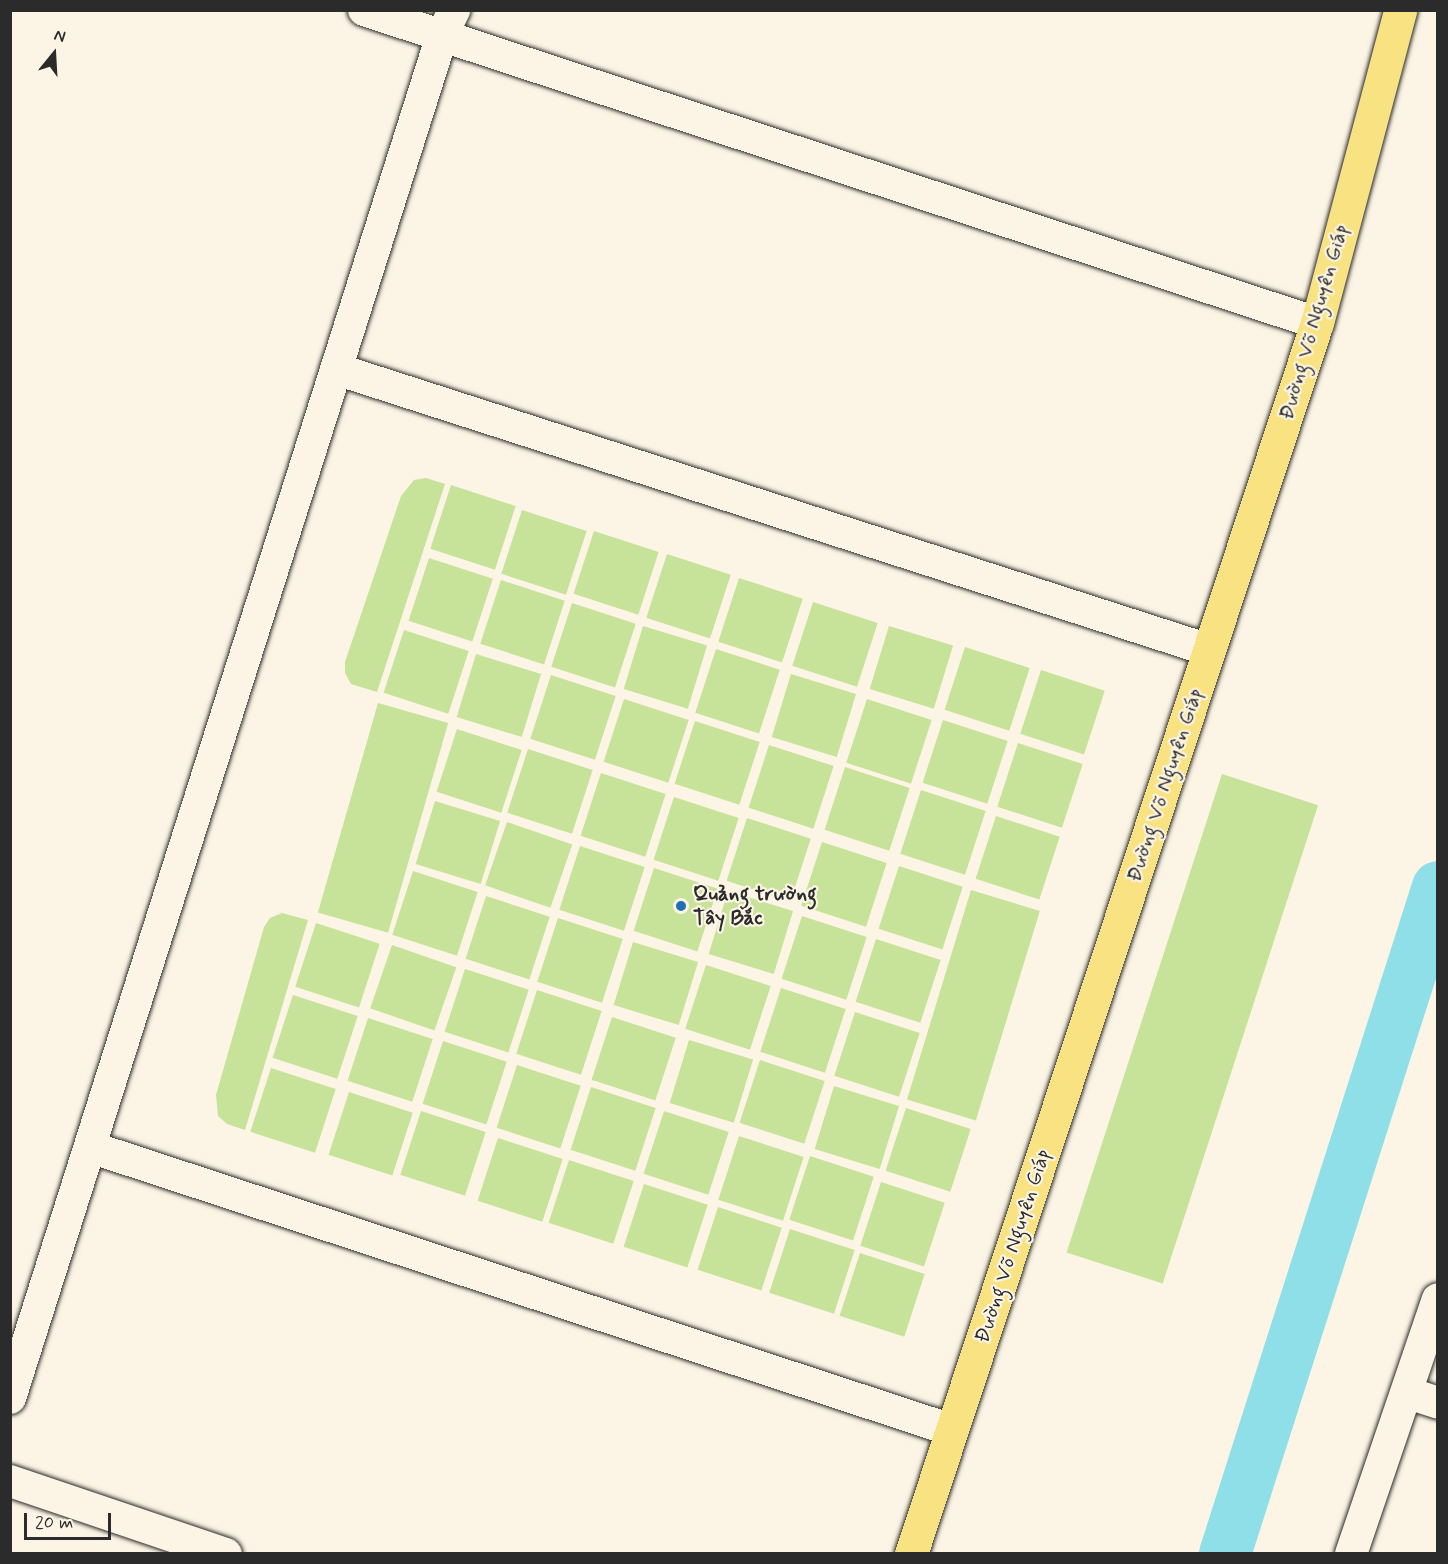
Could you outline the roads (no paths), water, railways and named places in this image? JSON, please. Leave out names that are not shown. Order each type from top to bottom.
[{"type":"main road","name":"Đường Võ Nguyên Giáp","points":[[911,1554],[1317,323],[1400,10]]},
{"type":"street","points":[[364,10],[448,23],[1317,323]]},
{"type":"street","points":[[10,1398],[448,23]]},
{"type":"street","points":[[336,369],[1209,650]]},
{"type":"street","points":[[90,1148],[952,1430]]},
{"type":"street","points":[[1352,1554],[1408,1394],[1437,1299]]},
{"type":"street","points":[[1408,1394],[1437,1403]]},
{"type":"street","points":[[10,1481],[226,1554]]},
{"type":"waterway","points":[[1225,1554],[1438,887]]},
{"type":"place","name":"Quảng trường Tây Bắc","points":[[681,906]]}]
